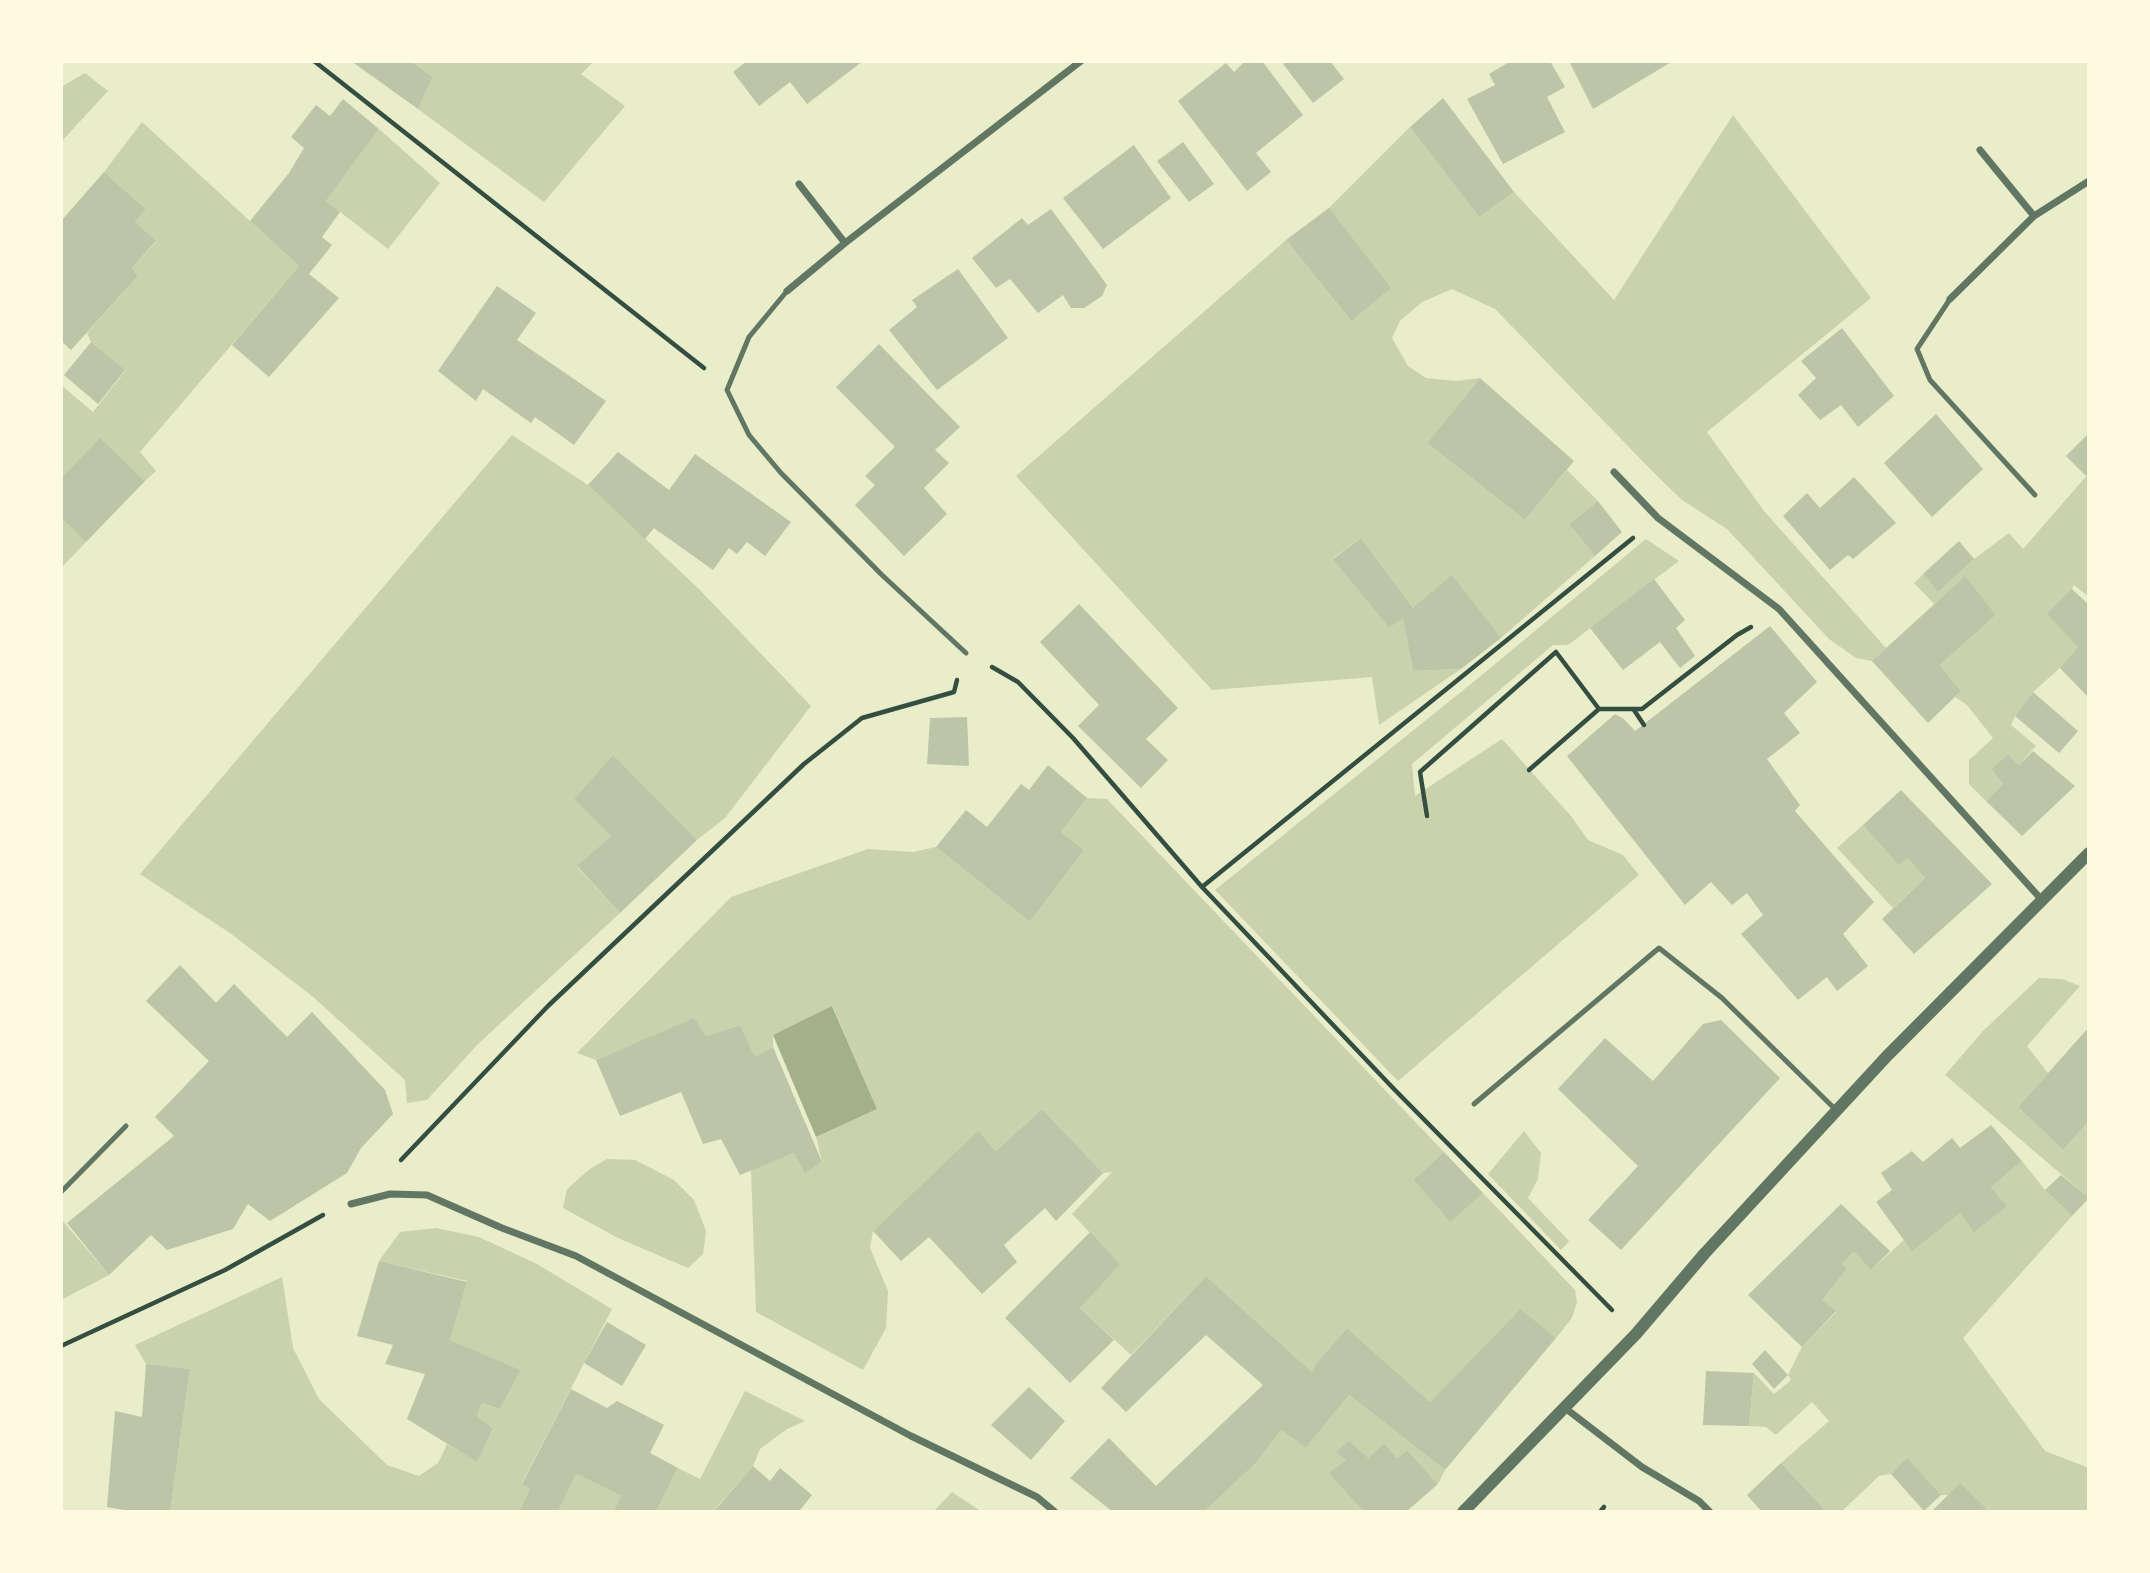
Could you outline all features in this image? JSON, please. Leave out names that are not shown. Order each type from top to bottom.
[{"type":"street","points":[[787,291],[1081,61]]},
{"type":"street","points":[[1979,150],[2034,216]]},
{"type":"street","points":[[1950,299],[2034,216],[2089,181]]},
{"type":"street","points":[[799,184],[845,243]]},
{"type":"street","points":[[1614,472],[1658,517],[1774,605],[2041,899]]},
{"type":"street","points":[[1464,1512],[1636,1334],[1705,1253],[1836,1110],[2089,853]]},
{"type":"street","points":[[351,1204],[390,1194],[427,1195],[502,1228],[576,1256],[911,1436],[1037,1497],[1055,1512]]},
{"type":"street","points":[[1565,1408],[1642,1467],[1699,1501],[1710,1512]]},
{"type":"lane","points":[[787,291],[749,337],[727,390],[749,435],[781,473],[882,575],[966,653]]},
{"type":"lane","points":[[1950,299],[1917,349],[1930,380],[2035,495]]},
{"type":"lane","points":[[1474,1104],[1659,948],[1722,998],[1836,1110]]},
{"type":"lane","points":[[61,1192],[126,1126]]},
{"type":"path","points":[[314,61],[704,368],[727,390]]},
{"type":"path","points":[[1202,887],[1658,517]]},
{"type":"path","points":[[1529,770],[1599,709],[1642,709],[1737,635],[1765,617],[1774,605]]},
{"type":"path","points":[[1427,817],[1420,772],[1556,652],[1599,709]]},
{"type":"path","points":[[397,1164],[548,1006],[804,764],[862,718],[954,692],[966,653],[1018,682],[1073,738],[1202,887],[1392,1087],[1636,1334]]},
{"type":"path","points":[[1633,709],[1644,724]]},
{"type":"path","points":[[61,1346],[226,1270],[327,1212],[351,1204]]},
{"type":"shaded area","points":[[410,61],[594,61],[581,74],[625,106],[544,202],[418,109],[433,77]]},
{"type":"shaded area","points":[[85,73],[108,91],[61,142],[61,87]]},
{"type":"shaded area","points":[[1733,115],[1871,298],[1707,432],[1764,511],[1886,648],[1872,661],[1856,658],[1829,639],[1727,529],[1682,500],[1495,309],[1452,289],[1422,302],[1400,321],[1392,338],[1408,366],[1426,378],[1456,381],[1480,378],[1427,443],[1525,520],[1567,470],[1598,501],[1569,524],[1595,556],[1501,638],[1413,608],[1361,538],[1333,558],[1389,628],[1403,619],[1413,671],[1461,669],[1379,725],[1372,677],[1212,690],[1016,476],[1286,240],[1350,320],[1329,208],[1410,127],[1479,217],[1514,192],[1614,300]]},
{"type":"shaded area","points":[[142,122],[299,266],[140,452],[156,471],[145,481],[100,439],[61,478],[61,385],[93,412],[125,371],[91,342],[87,333],[138,276],[132,268],[156,242],[135,222],[146,209],[104,172]]},
{"type":"shaded area","points":[[379,129],[440,183],[388,249],[326,201]]},
{"type":"shaded area","points":[[512,435],[588,485],[699,589],[811,706],[725,818],[697,840],[613,756],[574,799],[611,836],[577,867],[620,913],[478,1044],[427,1100],[407,1103],[405,1080],[312,996],[230,933],[140,874]]},
{"type":"shaded area","points":[[2089,473],[2089,597],[2074,585],[2072,589],[2078,647],[2060,668],[2033,692],[2015,716],[2011,725],[2036,746],[2019,765],[2008,754],[1991,769],[2003,784],[1986,801],[1969,784],[1969,760],[1993,738],[1967,705],[1955,697],[1961,691],[1940,665],[1996,615],[1965,577],[1934,604],[1914,583],[1923,574],[1938,592],[1974,559],[2009,533],[2023,549]]},
{"type":"shaded area","points":[[61,518],[86,542],[61,568]]},
{"type":"shaded area","points":[[1646,539],[1679,561],[1568,645],[1553,645],[1412,764],[1415,796],[1502,739],[1571,816],[1588,840],[1623,855],[1639,875],[1398,1081],[1215,890]]},
{"type":"shaded area","points":[[1087,798],[1107,799],[1444,1152],[1413,1180],[1449,1221],[1483,1193],[1575,1290],[1577,1302],[1572,1318],[1556,1338],[1519,1310],[1430,1402],[1347,1328],[1312,1372],[1206,1276],[1131,1355],[1080,1308],[1119,1263],[1072,1214],[1112,1172],[1103,1173],[1042,1109],[996,1151],[978,1132],[873,1231],[870,1248],[888,1291],[886,1328],[863,1370],[756,1312],[751,1170],[794,1153],[805,1174],[822,1162],[816,1137],[877,1109],[833,1007],[773,1035],[773,1047],[755,1057],[740,1025],[706,1036],[694,1019],[596,1060],[577,1053],[731,897],[868,849],[913,852],[936,847],[1030,922],[1084,850],[1061,832]]},
{"type":"shaded area","points":[[1863,825],[1899,866],[1907,858],[1925,878],[1893,908],[1837,848]]},
{"type":"shaded area","points":[[2039,978],[2062,979],[2080,986],[2027,1046],[2048,1073],[2018,1107],[2063,1150],[2089,1121],[2089,1198],[1945,1075],[1983,1031]]},
{"type":"shaded area","points":[[832,1006],[877,1109],[816,1137],[773,1035]]},
{"type":"shaded area","points":[[1524,1131],[1541,1153],[1538,1179],[1528,1198],[1569,1241],[1561,1250],[1488,1174]]},
{"type":"shaded area","points":[[607,1159],[635,1160],[674,1180],[694,1200],[706,1231],[703,1254],[688,1268],[618,1238],[563,1208],[567,1189],[590,1169]]},
{"type":"shaded area","points":[[2022,1161],[2045,1190],[2072,1216],[1963,1338],[2045,1451],[2089,1468],[2089,1512],[1983,1512],[1948,1495],[1941,1495],[1907,1459],[1891,1474],[1879,1476],[1841,1512],[1822,1512],[1824,1509],[1781,1463],[1829,1421],[1812,1402],[1776,1435],[1766,1427],[1749,1426],[1754,1373],[1774,1394],[1791,1380],[1788,1375],[1802,1347],[1836,1312],[1822,1300],[1847,1269],[1842,1264],[1854,1252],[1871,1270],[1904,1240],[1912,1250],[1960,1213],[2007,1206],[1991,1187]]},
{"type":"shaded area","points":[[61,1219],[109,1275],[61,1300]]},
{"type":"shaded area","points":[[436,1228],[479,1237],[537,1264],[612,1309],[522,1483],[530,1488],[519,1512],[170,1512],[190,1369],[146,1364],[135,1345],[282,1277],[293,1348],[319,1399],[387,1465],[419,1476],[438,1463],[447,1444],[477,1461],[493,1430],[477,1416],[482,1403],[500,1409],[521,1370],[450,1340],[467,1281],[379,1261],[400,1232]]},
{"type":"shaded area","points":[[745,1391],[805,1421],[787,1429],[760,1449],[753,1466],[715,1509],[717,1512],[656,1512],[678,1468],[700,1479]]},
{"type":"shaded area","points":[[1349,1395],[1445,1470],[1438,1484],[1407,1450],[1397,1458],[1384,1443],[1368,1458],[1346,1460],[1328,1473],[1364,1512],[1204,1512],[1256,1463],[1281,1430],[1306,1448]]},
{"type":"shaded area","points":[[576,1474],[621,1496],[613,1512],[558,1512]]},
{"type":"shaded area","points":[[952,1492],[982,1512],[933,1512]]},
{"type":"building","points":[[351,61],[410,61],[433,77],[418,109]]},
{"type":"building","points":[[747,61],[863,61],[807,104],[790,82],[759,106],[733,72]]},
{"type":"building","points":[[1245,61],[1262,61],[1303,115],[1256,153],[1271,172],[1247,191],[1178,101],[1226,63],[1234,72]]},
{"type":"building","points":[[1286,61],[1330,61],[1344,79],[1313,103],[1283,64]]},
{"type":"building","points":[[1511,61],[1550,61],[1565,87],[1547,97],[1565,132],[1503,164],[1467,99],[1495,85],[1489,74]]},
{"type":"building","points":[[1569,61],[1673,61],[1593,109]]},
{"type":"building","points":[[1443,98],[1514,192],[1479,217],[1410,127]]},
{"type":"building","points":[[343,99],[379,129],[326,201],[340,212],[322,237],[332,245],[309,274],[339,298],[269,377],[232,345],[299,266],[250,221],[289,173],[304,148],[291,137],[316,105],[330,116]]},
{"type":"building","points":[[1183,142],[1214,184],[1189,202],[1157,161]]},
{"type":"building","points":[[1134,145],[1171,198],[1103,249],[1063,198]]},
{"type":"building","points":[[104,172],[146,209],[135,222],[156,241],[132,268],[138,276],[71,350],[61,341],[61,221]]},
{"type":"building","points":[[1329,208],[1391,288],[1351,321],[1286,240]]},
{"type":"building","points":[[1051,209],[1107,285],[1102,296],[1084,308],[1071,308],[1063,295],[1038,313],[1010,279],[996,288],[972,258],[1022,218],[1028,225]]},
{"type":"building","points":[[958,269],[1008,338],[937,390],[889,330],[917,307],[912,300]]},
{"type":"building","points":[[497,286],[536,313],[517,340],[606,401],[574,445],[535,417],[531,423],[483,389],[476,401],[438,371]]},
{"type":"building","points":[[1842,328],[1894,396],[1858,427],[1841,405],[1820,420],[1798,395],[1816,378],[1801,361]]},
{"type":"building","points":[[91,342],[125,370],[98,404],[64,375]]},
{"type":"building","points":[[879,344],[960,427],[935,450],[949,463],[924,488],[947,514],[904,556],[855,505],[875,485],[865,476],[895,447],[836,387]]},
{"type":"building","points":[[1480,378],[1574,461],[1525,520],[1427,443]]},
{"type":"building","points":[[1936,414],[1983,469],[1932,517],[1884,463]]},
{"type":"building","points":[[2089,433],[2089,473],[2086,476],[2066,456]]},
{"type":"building","points":[[100,438],[145,481],[86,542],[61,518],[61,478]]},
{"type":"building","points":[[618,452],[669,490],[695,454],[791,522],[765,556],[747,542],[737,554],[729,548],[713,570],[654,528],[645,539],[588,485]]},
{"type":"building","points":[[1854,477],[1896,523],[1853,559],[1848,555],[1830,570],[1783,516],[1807,493],[1820,508]]},
{"type":"building","points":[[1598,501],[1622,532],[1595,556],[1569,524]]},
{"type":"building","points":[[1361,538],[1413,608],[1452,575],[1501,638],[1461,669],[1413,671],[1403,619],[1389,628],[1333,559]]},
{"type":"building","points":[[1959,541],[1974,559],[1938,592],[1923,574]]},
{"type":"building","points":[[1965,576],[1996,615],[1940,665],[1961,691],[1928,723],[1872,661]]},
{"type":"building","points":[[1654,579],[1685,620],[1676,628],[1695,656],[1680,668],[1660,642],[1623,670],[1590,628]]},
{"type":"building","points":[[2072,589],[2089,605],[2089,698],[2060,668],[2078,647],[2047,614]]},
{"type":"building","points":[[1079,604],[1178,708],[1146,739],[1168,760],[1141,788],[1078,726],[1099,705],[1040,642]]},
{"type":"building","points":[[1770,626],[1817,682],[1784,713],[1800,733],[1767,759],[1800,805],[1795,811],[1874,902],[1843,934],[1868,966],[1837,991],[1827,977],[1798,1000],[1741,934],[1763,915],[1747,893],[1732,905],[1711,882],[1685,905],[1567,756],[1615,714],[1635,731]]},
{"type":"building","points":[[2033,692],[2078,731],[2059,753],[2015,716]]},
{"type":"building","points":[[967,717],[969,766],[927,764],[930,718]]},
{"type":"building","points":[[2033,751],[2075,786],[2022,836],[1986,801],[2003,784],[1991,769],[2008,754],[2019,765]]},
{"type":"building","points":[[613,755],[697,840],[620,913],[577,866],[611,836],[574,799]]},
{"type":"building","points":[[1048,765],[1087,798],[1061,832],[1084,850],[1030,922],[936,847],[966,810],[987,827],[1021,784],[1029,790]]},
{"type":"building","points":[[1901,790],[1992,884],[1914,954],[1882,919],[1925,878],[1907,858],[1899,866],[1863,825]]},
{"type":"building","points":[[180,965],[216,1003],[234,984],[287,1037],[312,1012],[385,1090],[393,1114],[361,1148],[347,1173],[270,1221],[248,1204],[233,1229],[167,1250],[151,1235],[109,1275],[67,1223],[174,1136],[155,1117],[209,1061],[146,1001]]},
{"type":"building","points":[[694,1018],[706,1036],[740,1025],[755,1057],[773,1047],[822,1162],[805,1174],[794,1153],[740,1175],[721,1139],[703,1144],[681,1092],[620,1116],[596,1060]]},
{"type":"building","points":[[1721,1020],[1780,1078],[1621,1250],[1588,1220],[1638,1166],[1558,1089],[1605,1038],[1653,1081],[1703,1024]]},
{"type":"building","points":[[2089,1027],[2089,1121],[2063,1150],[2018,1107]]},
{"type":"building","points":[[1042,1109],[1103,1173],[1056,1221],[1045,1208],[1004,1245],[1017,1262],[982,1294],[929,1237],[901,1261],[873,1231],[978,1131],[996,1151]]},
{"type":"building","points":[[1991,1125],[2022,1161],[1991,1187],[2007,1206],[1974,1232],[1960,1213],[1912,1251],[1876,1202],[1892,1190],[1881,1173],[1912,1151],[1923,1162],[1952,1138],[1960,1148]]},
{"type":"building","points":[[1444,1152],[1483,1193],[1450,1222],[1413,1180]]},
{"type":"building","points":[[2061,1175],[2089,1198],[2072,1216],[2045,1190]]},
{"type":"building","points":[[1841,1204],[1890,1251],[1871,1270],[1854,1252],[1842,1264],[1847,1269],[1822,1300],[1836,1311],[1802,1347],[1748,1295]]},
{"type":"building","points":[[1090,1232],[1120,1264],[1080,1308],[1114,1340],[1070,1383],[1005,1318]]},
{"type":"building","points":[[379,1261],[467,1282],[450,1340],[521,1370],[500,1409],[482,1403],[477,1416],[493,1429],[477,1462],[407,1419],[425,1374],[385,1364],[393,1345],[357,1336]]},
{"type":"building","points":[[1206,1276],[1312,1372],[1347,1328],[1430,1402],[1520,1309],[1556,1338],[1445,1470],[1349,1395],[1306,1448],[1281,1430],[1256,1463],[1204,1512],[1113,1512],[1070,1478],[1109,1438],[1156,1486],[1263,1385],[1206,1335],[1126,1412],[1101,1388]]},
{"type":"building","points":[[607,1322],[646,1345],[622,1386],[584,1363]]},
{"type":"building","points":[[1765,1350],[1788,1375],[1774,1389],[1752,1364]]},
{"type":"building","points":[[146,1364],[190,1369],[170,1512],[136,1512],[107,1507],[115,1411],[142,1417]]},
{"type":"building","points":[[1706,1371],[1754,1373],[1749,1426],[1703,1425]]},
{"type":"building","points":[[1029,1387],[1065,1421],[1031,1460],[991,1425]]},
{"type":"building","points":[[571,1389],[607,1408],[617,1401],[664,1425],[650,1453],[678,1468],[656,1512],[613,1512],[621,1496],[576,1474],[558,1512],[519,1512],[530,1488],[522,1484]]},
{"type":"building","points":[[1349,1441],[1368,1458],[1384,1443],[1397,1458],[1407,1450],[1438,1484],[1406,1512],[1364,1512],[1328,1473],[1346,1460],[1336,1452]]},
{"type":"building","points":[[1907,1458],[1941,1495],[1924,1511],[1891,1474]]},
{"type":"building","points":[[1781,1463],[1824,1509],[1822,1512],[1762,1512],[1747,1495]]},
{"type":"building","points":[[753,1466],[770,1481],[780,1468],[812,1495],[800,1510],[802,1512],[717,1512],[715,1510]]},
{"type":"building","points":[[1960,1483],[1986,1508],[1983,1512],[1931,1512]]}]
